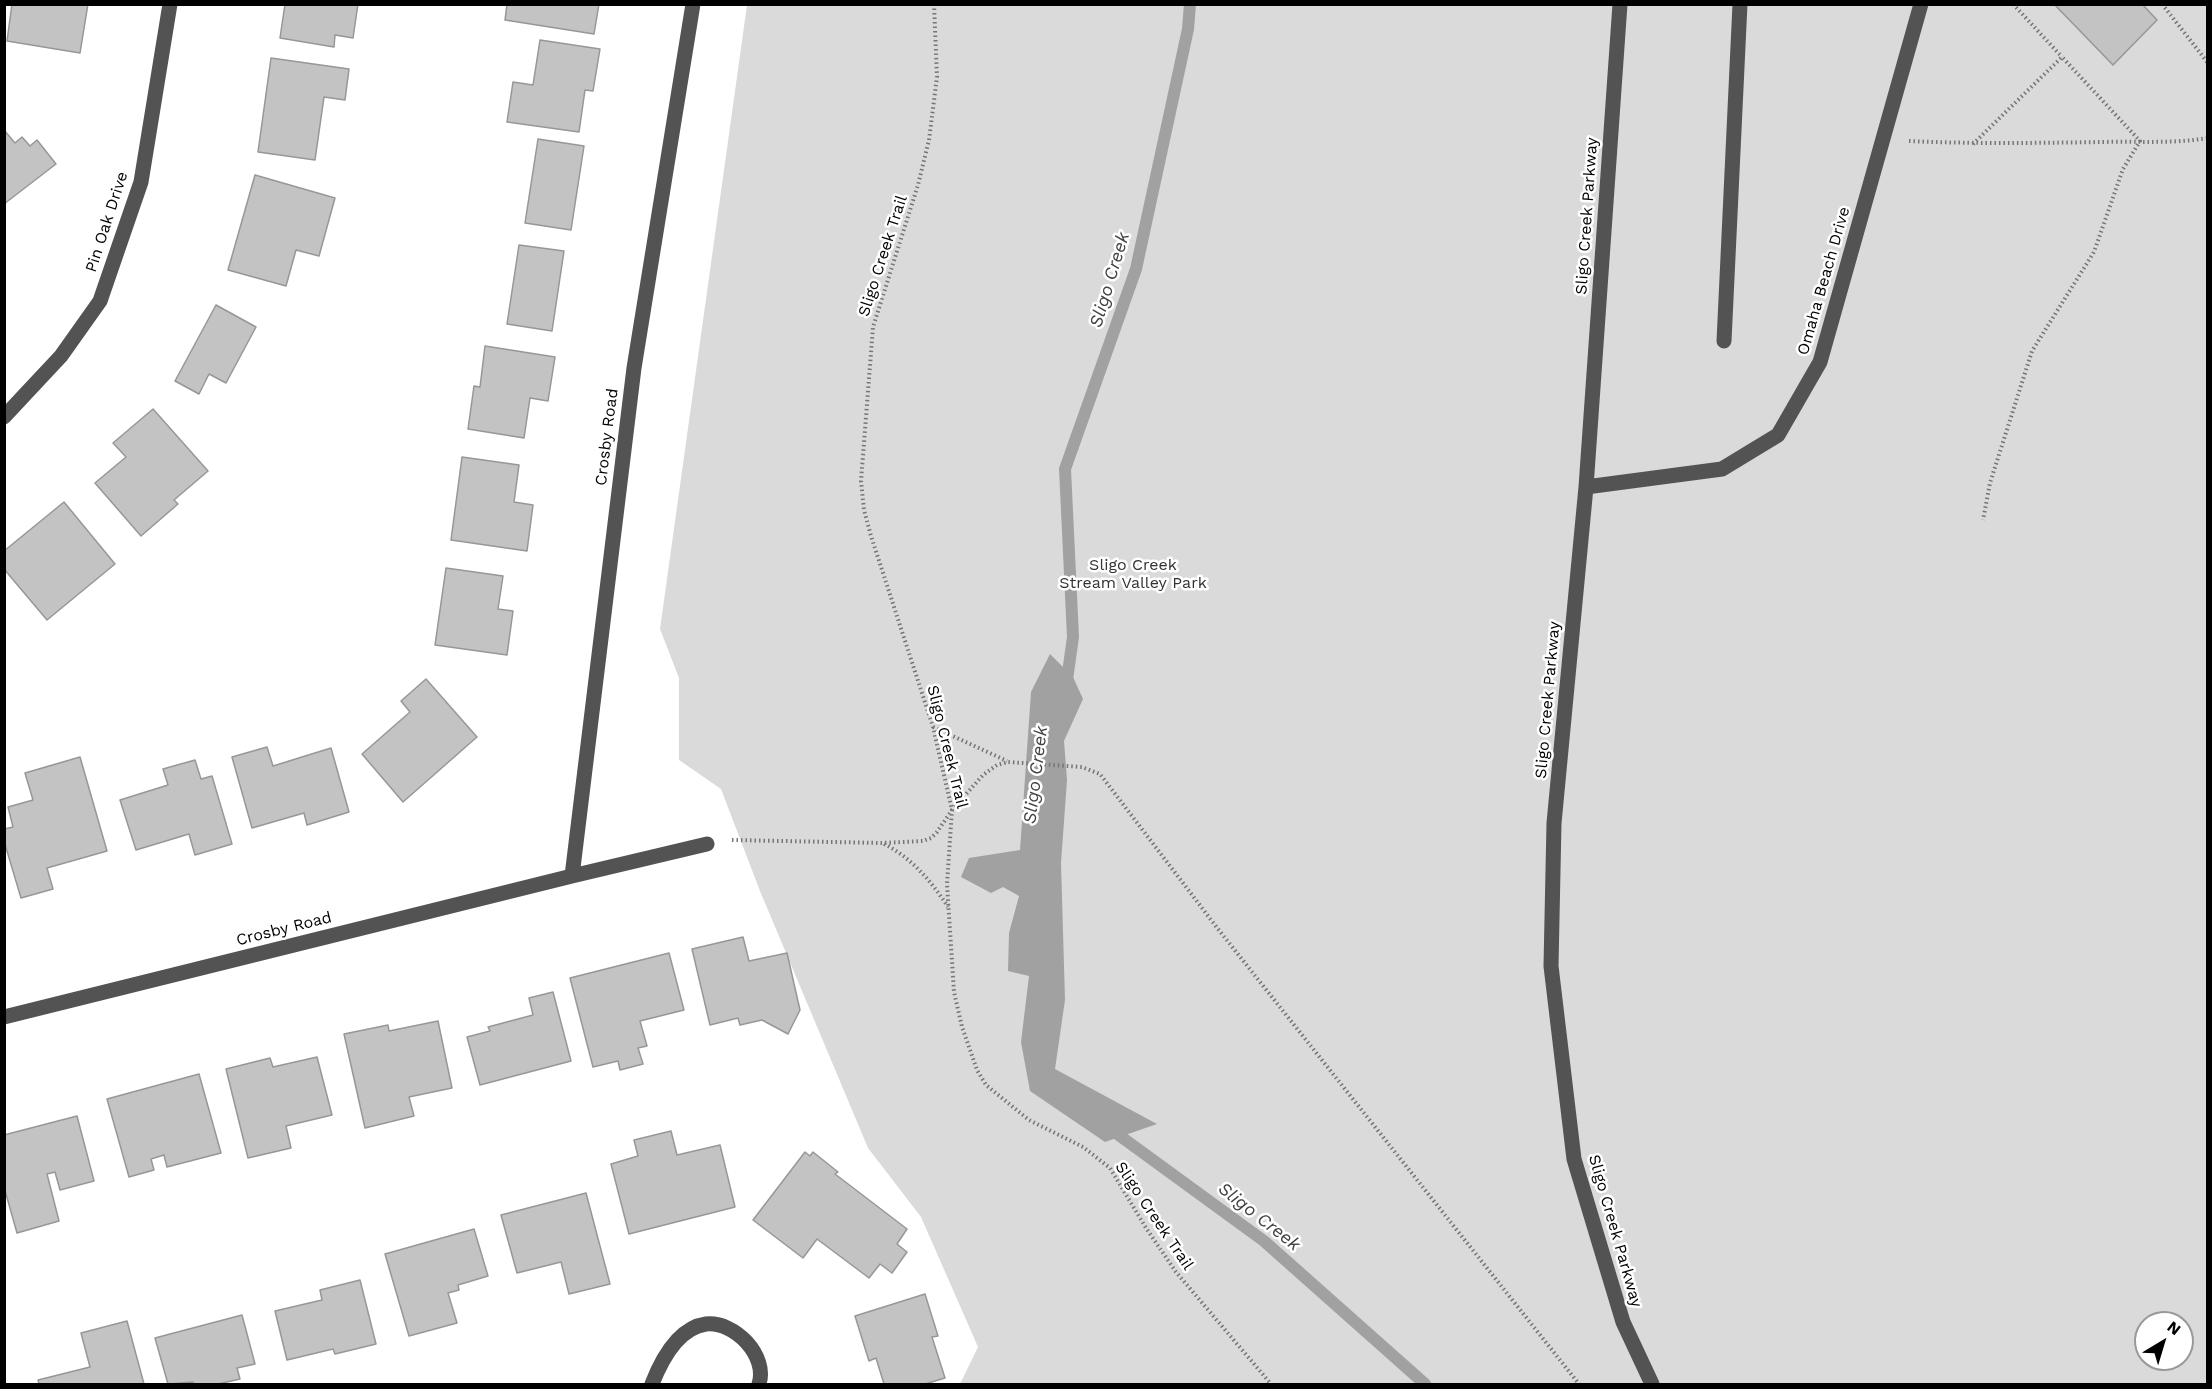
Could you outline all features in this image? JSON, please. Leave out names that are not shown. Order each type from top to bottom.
[{"type":"street","name":"Pin Oak Drive","points":[[4,417],[61,356],[100,301],[141,182],[170,4]]},
{"type":"street","name":"Crosby Road","points":[[572,876],[634,368],[693,4]]},
{"type":"street","name":"Sligo Creek Parkway","points":[[1620,4],[1586,487],[1554,823],[1551,966],[1574,1160],[1623,1322],[1652,1384]]},
{"type":"street","points":[[1724,341],[1740,4]]},
{"type":"street","name":"Omaha Beach Drive","points":[[1586,487],[1722,469],[1778,435],[1820,362],[1921,4]]},
{"type":"street","name":"Crosby Road","points":[[4,1017],[708,844]]},
{"type":"street","points":[[652,1384],[667,1352],[686,1332],[706,1324],[733,1329],[754,1349],[762,1377],[759,1384]]},
{"type":"path","name":"Sligo Creek Trail","points":[[934,4],[937,77],[929,140],[918,185],[873,327],[861,481],[864,510],[871,536],[933,727],[952,810],[947,884],[954,992],[962,1027],[977,1070],[986,1085],[1029,1120],[1083,1147],[1110,1168],[1176,1272],[1271,1384]]},
{"type":"path","points":[[2013,4],[2140,141]]},
{"type":"path","points":[[2162,4],[2208,63]]},
{"type":"path","points":[[1973,144],[2062,57]]},
{"type":"path","points":[[1883,140],[1973,144],[2140,141],[2178,143],[2208,138]]},
{"type":"path","points":[[1983,519],[1989,483],[2032,351],[2094,252],[2123,169],[2140,141]]},
{"type":"path","points":[[933,727],[1010,762]]},
{"type":"path","points":[[708,844],[738,840],[882,843],[923,841],[931,838],[943,826],[952,810],[983,775],[997,765],[1010,762],[1082,767],[1100,774],[1218,929],[1579,1384]]},
{"type":"path","points":[[882,843],[899,852],[915,866],[931,882],[949,907]]},
{"type":"green space","name":"Sligo Creek Stream Valley Park","points":[[747,5],[2207,5],[2207,1384],[960,1384],[978,1347],[921,1217],[868,1148],[760,891],[721,789],[679,760],[679,678],[660,629]]},
{"type":"water","points":[[1050,654],[1073,677],[1083,699],[1064,741],[1067,780],[1061,863],[1065,1000],[1055,1069],[1157,1124],[1105,1142],[1030,1091],[1021,1042],[1029,976],[1008,971],[1009,933],[1019,896],[1003,887],[991,893],[961,877],[969,858],[1020,850],[1031,692]]},
{"type":"building","points":[[12,4],[88,4],[80,53],[7,41]]},
{"type":"building","points":[[285,4],[358,4],[353,38],[335,35],[334,47],[280,38]]},
{"type":"building","points":[[507,4],[599,4],[594,34],[505,20]]},
{"type":"building","points":[[2054,4],[2142,4],[2157,20],[2113,65]]},
{"type":"building","points":[[540,40],[600,49],[593,91],[585,90],[579,132],[507,122],[513,82],[533,85]]},
{"type":"building","points":[[271,58],[349,69],[345,100],[324,97],[315,160],[258,152]]},
{"type":"building","points":[[4,130],[15,143],[22,137],[30,146],[37,140],[56,164],[4,204]]},
{"type":"building","points":[[538,139],[584,146],[571,230],[525,223]]},
{"type":"building","points":[[255,175],[335,198],[319,256],[296,250],[286,286],[228,270]]},
{"type":"building","points":[[519,245],[564,251],[552,331],[507,324]]},
{"type":"building","points":[[216,305],[256,327],[226,383],[209,374],[199,394],[175,381]]},
{"type":"building","points":[[485,346],[555,357],[548,401],[530,398],[524,438],[468,429],[474,386],[480,387]]},
{"type":"building","points":[[153,409],[208,471],[174,500],[178,504],[141,536],[95,483],[126,457],[113,443]]},
{"type":"building","points":[[462,457],[519,465],[514,502],[533,505],[527,551],[451,540]]},
{"type":"building","points":[[64,502],[115,564],[47,620],[4,569],[4,551]]},
{"type":"building","points":[[446,568],[503,576],[498,609],[513,611],[507,655],[435,645]]},
{"type":"building","points":[[426,679],[477,737],[403,802],[362,754],[410,712],[401,701]]},
{"type":"building","points":[[267,747],[273,766],[331,748],[349,812],[307,825],[304,813],[252,828],[232,757]]},
{"type":"building","points":[[80,757],[107,851],[47,868],[53,889],[21,898],[4,841],[4,829],[13,827],[8,807],[33,800],[25,773]]},
{"type":"building","points":[[195,760],[201,779],[212,776],[232,844],[195,855],[189,834],[136,850],[120,800],[168,785],[163,769]]},
{"type":"building","points":[[743,937],[749,961],[787,953],[800,1010],[788,1034],[762,1020],[740,1025],[738,1018],[710,1025],[692,949]]},
{"type":"building","points":[[669,953],[684,1010],[640,1021],[647,1046],[638,1048],[643,1064],[620,1070],[618,1061],[593,1067],[570,978]]},
{"type":"building","points":[[553,992],[571,1061],[480,1085],[467,1037],[490,1031],[488,1027],[533,1015],[529,998]]},
{"type":"building","points":[[438,1021],[452,1088],[409,1097],[414,1116],[365,1128],[344,1034],[388,1025],[389,1031]]},
{"type":"building","points":[[317,1057],[332,1115],[286,1126],[291,1148],[248,1158],[226,1069],[270,1058],[273,1067]]},
{"type":"building","points":[[199,1074],[221,1153],[167,1167],[164,1155],[151,1159],[154,1170],[129,1177],[107,1099]]},
{"type":"building","points":[[77,1116],[94,1181],[60,1190],[55,1172],[47,1174],[59,1221],[17,1233],[4,1187],[4,1135]]},
{"type":"building","points":[[671,1131],[677,1155],[720,1145],[735,1207],[629,1234],[611,1164],[638,1156],[634,1140]]},
{"type":"building","points":[[805,1152],[810,1156],[813,1152],[838,1172],[835,1174],[907,1229],[897,1244],[907,1252],[892,1273],[880,1264],[869,1278],[817,1239],[803,1258],[753,1220]]},
{"type":"building","points":[[586,1193],[610,1284],[569,1294],[561,1262],[517,1273],[501,1215]]},
{"type":"building","points":[[474,1229],[488,1276],[458,1285],[459,1290],[448,1293],[457,1323],[409,1336],[385,1254]]},
{"type":"building","points":[[360,1280],[376,1344],[335,1354],[333,1349],[287,1360],[275,1311],[322,1300],[320,1290]]},
{"type":"building","points":[[925,1294],[938,1336],[932,1337],[945,1378],[925,1384],[884,1384],[876,1358],[869,1361],[855,1316]]},
{"type":"building","points":[[242,1315],[255,1364],[237,1368],[240,1379],[218,1384],[193,1384],[193,1382],[168,1384],[155,1338]]},
{"type":"building","points":[[127,1321],[144,1384],[39,1384],[38,1380],[90,1367],[81,1333]]},
{"type":"waterway","name":"Sligo Creek","points":[[1066,687],[1073,637],[1065,469],[1136,269],[1188,29],[1190,4]]},
{"type":"waterway","name":"Sligo Creek","points":[[1109,1128],[1264,1241],[1425,1384]]}]
